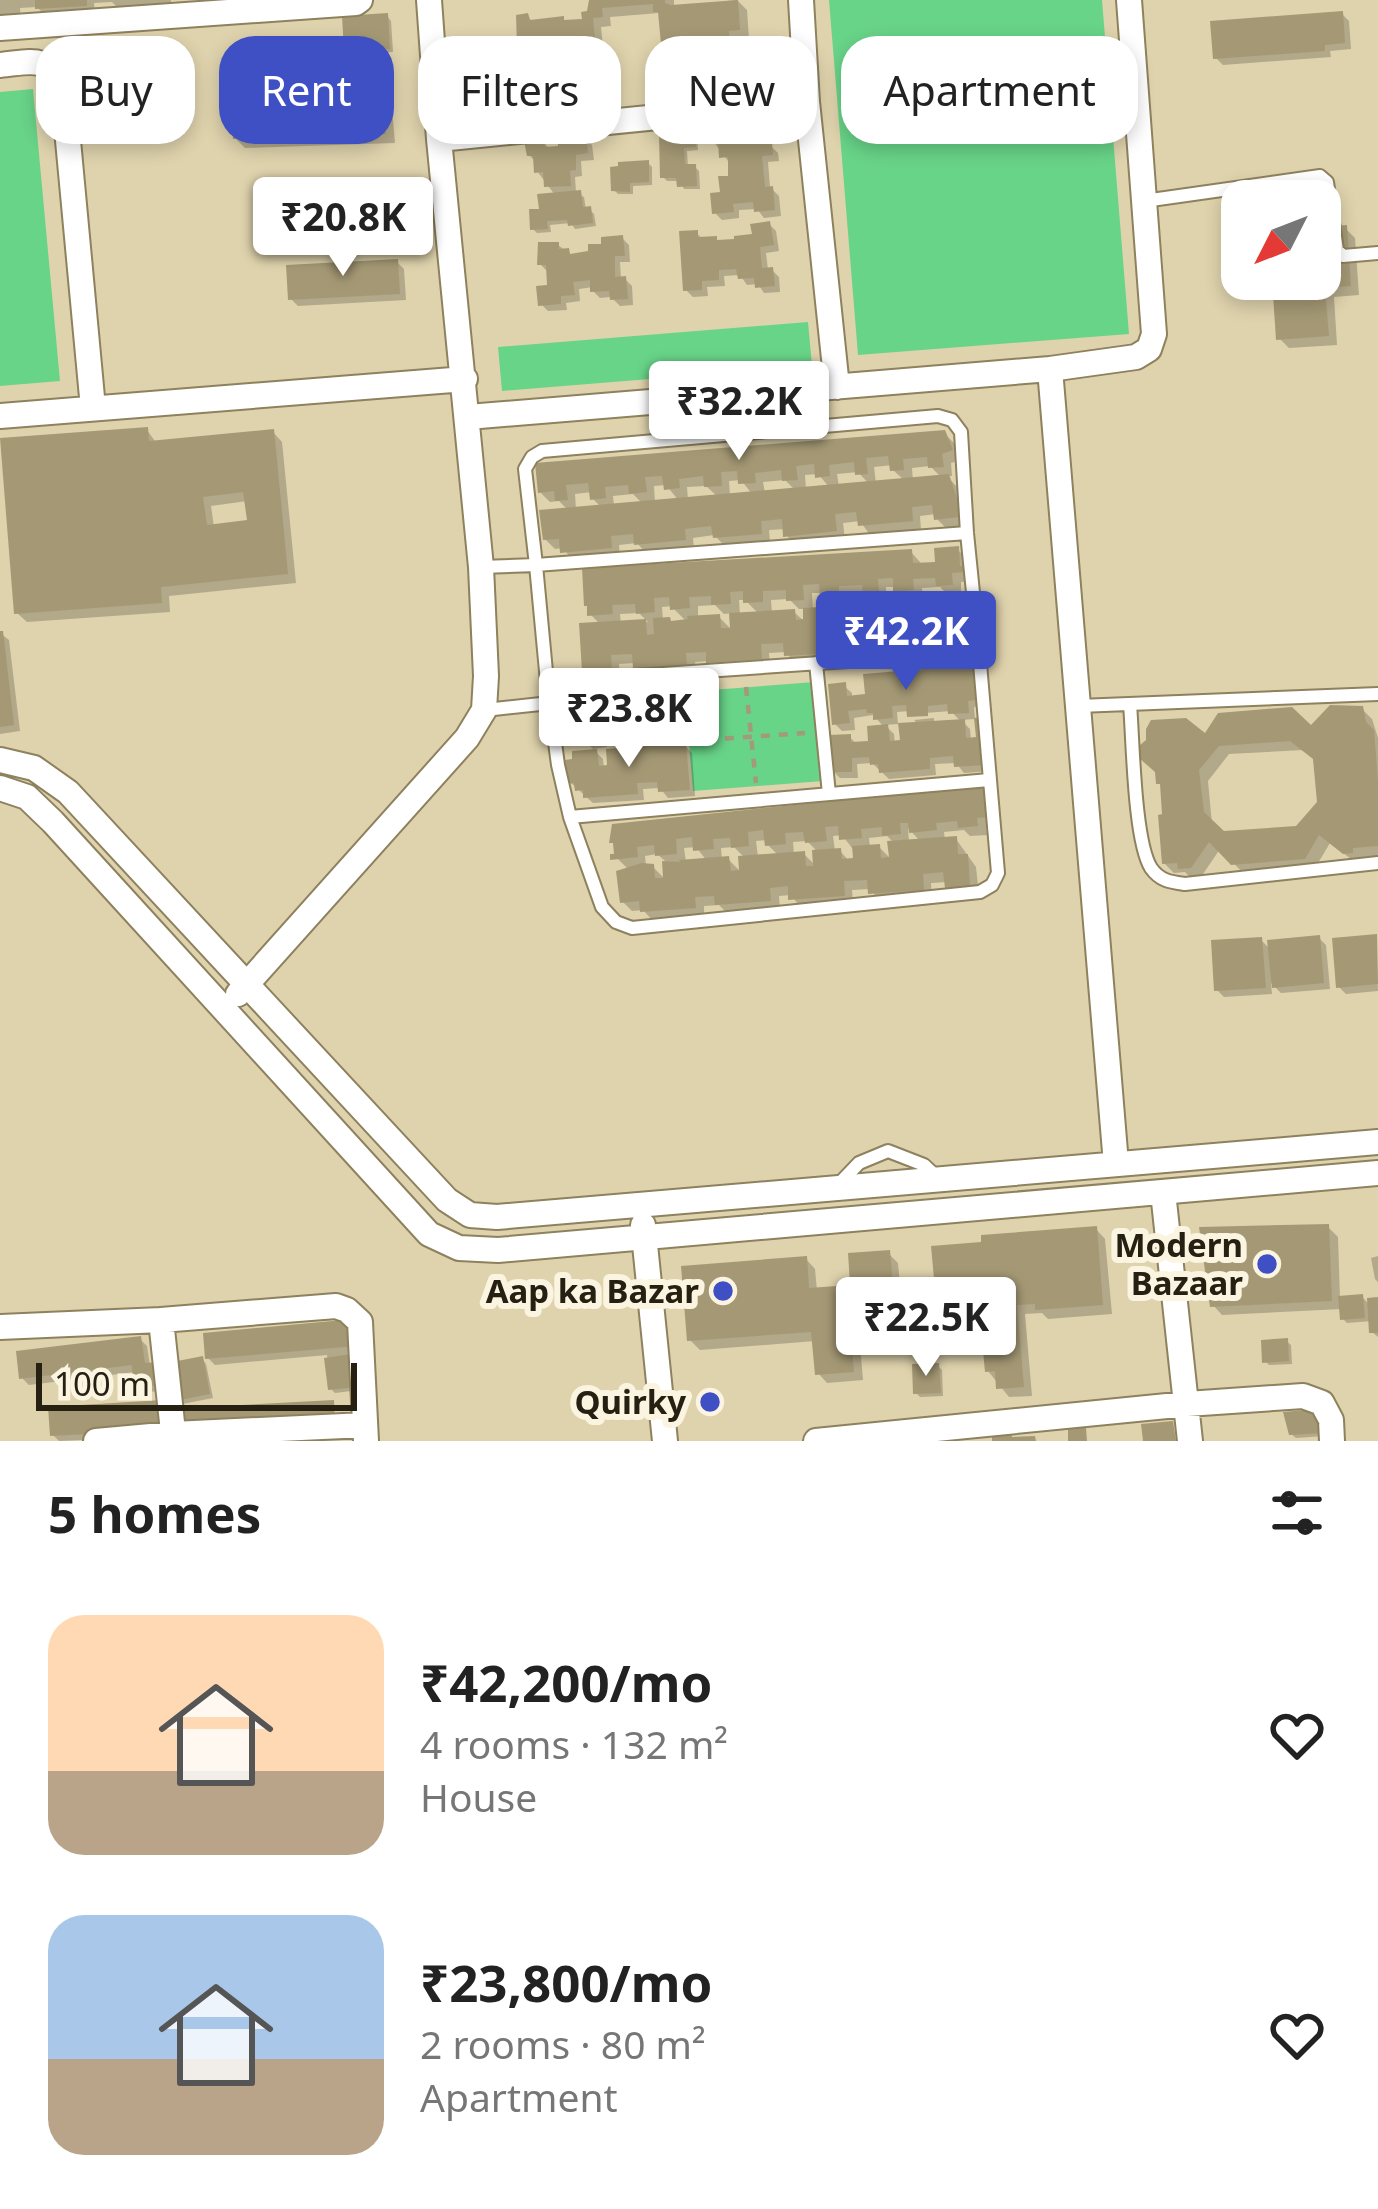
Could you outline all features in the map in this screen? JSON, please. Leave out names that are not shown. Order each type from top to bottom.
[{"type":"street","points":[[0,28],[359,0]]},
{"type":"street","points":[[430,0],[432,36]]},
{"type":"street","points":[[802,0],[804,36]]},
{"type":"street","points":[[468,418],[1050,369],[1136,357],[1149,349],[1154,334],[1129,0]]},
{"type":"street","points":[[55,36],[56,24]]},
{"type":"street","points":[[0,65],[36,61]]},
{"type":"street","points":[[68,144],[93,408]]},
{"type":"street","points":[[224,1009],[467,738],[484,710],[481,567],[440,144]]},
{"type":"street","points":[[811,144],[837,387]]},
{"type":"street","points":[[1050,369],[1116,1164]]},
{"type":"street","points":[[0,416],[465,379]]},
{"type":"street","points":[[0,760],[34,768],[68,793],[447,1200],[470,1215],[497,1217],[1378,1142]]},
{"type":"street","points":[[0,788],[27,797],[53,822],[429,1234],[459,1248],[498,1250],[1378,1173]]},
{"type":"street","points":[[1163,1192],[1190,1441]]},
{"type":"street","points":[[640,1204],[665,1441]]},
{"type":"street","points":[[0,1327],[336,1306],[361,1322],[365,1433],[97,1441]]},
{"type":"street","points":[[161,1320],[173,1438]]},
{"type":"street","points":[[816,1441],[1303,1396],[1322,1403],[1332,1441]]},
{"type":"lane","points":[[1144,201],[1320,176],[1328,182],[1337,250],[1343,256],[1378,253]]},
{"type":"lane","points":[[938,416],[952,420],[961,432],[967,533],[998,873],[992,885],[980,892],[632,928],[616,922],[602,907],[570,817],[559,765],[525,469],[532,458],[542,451],[938,416]]},
{"type":"lane","points":[[481,567],[967,533]]},
{"type":"lane","points":[[547,682],[979,652]]},
{"type":"lane","points":[[816,663],[829,794]]},
{"type":"lane","points":[[1077,706],[1378,694]]},
{"type":"lane","points":[[484,710],[550,703]]},
{"type":"lane","points":[[1130,704],[1141,845],[1163,880],[1185,884],[1378,863]]},
{"type":"lane","points":[[570,817],[989,780]]},
{"type":"path","points":[[744,668],[758,800]]},
{"type":"path","points":[[688,741],[823,732]]},
{"type":"green space","points":[[829,0],[1102,0],[1105,36],[841,36],[841,144],[1114,144],[1129,334],[858,355]]},
{"type":"green space","points":[[33,89],[60,381],[0,386],[0,92]]},
{"type":"green space","points":[[808,322],[812,366],[502,391],[498,347]]},
{"type":"green space","points":[[815,682],[823,781],[693,791],[685,692]]},
{"type":"building","points":[[35,0],[87,0],[87,6],[35,9]]},
{"type":"building","points":[[589,0],[665,0],[671,5],[738,0],[740,30],[729,31],[729,36],[660,36],[653,4],[602,8],[603,17],[593,18],[595,36],[517,36],[516,15],[528,13],[530,20],[582,19],[581,12],[587,11]]},
{"type":"building","points":[[1343,11],[1345,43],[1325,45],[1325,51],[1213,59],[1210,21]]},
{"type":"building","points":[[388,13],[389,36],[343,36],[342,16]]},
{"type":"building","points":[[525,144],[587,144],[588,153],[576,155],[571,186],[544,187],[543,172],[534,173],[533,156],[527,156]]},
{"type":"building","points":[[659,144],[696,144],[684,148],[685,164],[696,164],[697,186],[677,187],[676,178],[660,178]]},
{"type":"building","points":[[718,144],[772,144],[773,155],[762,156],[765,187],[773,186],[775,210],[754,212],[753,202],[733,204],[734,212],[712,214],[710,193],[720,192],[718,176],[728,176],[728,157],[719,158]]},
{"type":"building","points":[[649,160],[649,182],[630,183],[630,192],[611,191],[610,167]]},
{"type":"building","points":[[581,190],[583,207],[591,206],[593,223],[568,226],[567,220],[547,221],[548,229],[530,230],[529,209],[539,209],[537,194]]},
{"type":"building","points":[[770,221],[774,245],[760,247],[762,268],[773,267],[775,286],[755,288],[754,278],[738,279],[736,269],[719,270],[719,280],[702,281],[702,290],[683,291],[679,231],[698,230],[698,237],[734,239],[752,234],[750,224]]},
{"type":"building","points":[[1341,225],[1347,225],[1351,286],[1341,287]]},
{"type":"building","points":[[623,235],[625,256],[615,256],[615,277],[626,276],[628,299],[610,300],[609,291],[590,292],[590,280],[573,282],[575,295],[561,296],[561,304],[538,306],[536,286],[547,285],[546,265],[537,265],[538,242],[559,242],[559,249],[569,248],[570,254],[588,251],[588,244],[601,244],[601,237]]},
{"type":"building","points":[[398,259],[400,294],[288,300],[286,265]]},
{"type":"building","points":[[1273,300],[1326,300],[1329,336],[1276,340]]},
{"type":"building","points":[[148,427],[149,441],[274,429],[288,574],[161,587],[162,603],[14,614],[0,438]],"holes":[[[243,492],[247,520],[207,525],[203,497]]]},
{"type":"building","points":[[945,430],[953,450],[942,454],[944,467],[928,468],[927,457],[903,459],[904,470],[890,471],[888,456],[866,458],[868,474],[855,475],[854,462],[829,465],[830,476],[815,478],[814,464],[796,466],[798,480],[782,481],[781,470],[755,473],[756,483],[738,484],[737,471],[721,472],[722,486],[704,487],[703,476],[679,479],[680,488],[664,490],[662,476],[645,477],[647,492],[629,494],[628,485],[605,487],[606,498],[590,500],[588,483],[566,485],[568,500],[555,501],[554,491],[538,493],[535,463]]},
{"type":"building","points":[[949,474],[959,517],[934,520],[932,505],[912,507],[913,521],[858,526],[856,512],[835,514],[837,531],[783,537],[782,519],[761,521],[762,534],[713,538],[711,526],[685,529],[686,540],[634,545],[633,534],[611,536],[612,548],[560,553],[559,539],[543,540],[539,510]]},
{"type":"building","points":[[959,546],[964,572],[952,573],[953,585],[936,586],[935,578],[913,579],[914,590],[893,592],[893,578],[878,579],[879,593],[863,594],[862,585],[839,586],[839,596],[820,597],[819,584],[803,585],[804,600],[786,601],[786,590],[763,591],[763,602],[743,603],[743,591],[730,592],[731,604],[711,605],[711,596],[689,597],[690,608],[670,610],[669,597],[654,598],[655,612],[636,614],[635,604],[612,605],[613,614],[587,616],[584,606],[582,568],[912,549],[913,563],[935,562],[934,548]]},
{"type":"building","points":[[946,599],[947,613],[957,612],[959,641],[933,643],[932,629],[909,630],[910,646],[855,650],[854,637],[833,638],[834,653],[784,656],[783,643],[761,644],[762,659],[706,663],[706,652],[686,653],[687,665],[633,669],[632,654],[611,655],[612,670],[582,672],[579,623],[646,619],[647,635],[654,634],[653,618],[670,617],[671,621],[720,614],[721,628],[730,628],[729,613],[795,609],[796,620],[803,619],[803,608],[872,604],[873,615],[880,614],[879,603],[907,602],[908,608],[914,608],[913,601]]},
{"type":"building","points":[[0,631],[14,725],[0,727]]},
{"type":"building","points":[[973,665],[976,700],[968,701],[969,713],[948,714],[947,704],[928,706],[928,716],[907,717],[906,705],[892,706],[893,718],[873,720],[873,713],[866,709],[848,711],[850,723],[832,725],[828,684],[846,682],[847,696],[865,694],[863,674]]},
{"type":"building","points":[[678,692],[679,734],[657,736],[656,728],[634,730],[635,738],[614,740],[613,729],[601,730],[602,741],[582,743],[582,736],[565,735],[564,723],[573,722],[571,702],[632,697],[633,707],[657,705],[656,694]]},
{"type":"building","points":[[1330,705],[1363,706],[1366,722],[1374,730],[1378,846],[1353,848],[1353,853],[1343,854],[1319,835],[1305,859],[1231,865],[1209,842],[1191,868],[1162,864],[1160,784],[1156,784],[1155,772],[1139,758],[1139,746],[1146,740],[1151,720],[1186,718],[1205,733],[1218,713],[1292,707],[1311,725]],"holes":[[[1290,741],[1313,759],[1317,802],[1296,826],[1224,831],[1204,812],[1199,770],[1219,746]]]},
{"type":"building","points":[[981,717],[984,765],[954,767],[953,756],[930,758],[930,769],[879,773],[878,764],[870,765],[869,757],[852,758],[852,772],[830,772],[829,735],[851,734],[851,742],[868,741],[867,726],[888,724],[890,741],[900,740],[898,723],[965,719],[966,738],[976,737],[974,718]]},
{"type":"building","points":[[686,743],[690,790],[658,792],[657,782],[637,783],[638,794],[583,798],[583,790],[575,791],[574,783],[567,784],[565,760],[572,759],[572,751],[597,749],[599,766],[607,765],[606,749]]},
{"type":"building","points":[[983,785],[988,817],[977,818],[978,826],[936,823],[937,830],[909,833],[908,823],[900,823],[901,834],[882,836],[882,827],[861,829],[862,838],[839,840],[838,826],[825,827],[827,841],[805,843],[803,832],[785,833],[786,844],[765,846],[763,830],[748,832],[749,846],[731,848],[730,838],[713,839],[714,849],[693,851],[692,837],[676,839],[677,854],[655,856],[654,845],[637,847],[638,857],[610,860],[614,854],[613,843],[609,843],[612,824]]},
{"type":"building","points":[[957,836],[958,854],[968,854],[970,886],[945,888],[943,872],[923,874],[924,890],[868,894],[867,880],[844,881],[845,896],[788,900],[788,886],[770,888],[771,901],[715,905],[714,896],[695,897],[696,908],[640,912],[639,901],[620,903],[616,871],[642,863],[654,864],[655,878],[663,878],[662,861],[729,856],[731,871],[739,870],[738,856],[805,851],[806,866],[813,866],[812,850],[841,848],[842,859],[853,858],[852,846],[880,844],[881,858],[889,857],[887,841]]},
{"type":"building","points":[[1377,934],[1378,984],[1336,988],[1332,938]]},
{"type":"building","points":[[1320,935],[1324,983],[1272,988],[1267,940]]},
{"type":"building","points":[[1262,937],[1266,988],[1214,991],[1211,940]]},
{"type":"building","name":"Modern Bazaar","points":[[1329,1224],[1332,1301],[1210,1307],[1199,1227]]},
{"type":"building","points":[[1097,1226],[1103,1305],[1035,1310],[1035,1304],[1017,1305],[1024,1387],[996,1389],[995,1371],[985,1372],[979,1307],[937,1311],[931,1246],[981,1242],[981,1235]]},
{"type":"building","points":[[890,1250],[896,1320],[850,1324],[854,1372],[815,1375],[811,1332],[687,1341],[681,1266],[807,1256],[809,1288],[850,1285],[848,1253]]},
{"type":"building","points":[[1363,1294],[1365,1318],[1340,1320],[1338,1296]]},
{"type":"building","points":[[1378,1297],[1378,1333],[1369,1333],[1367,1298]]},
{"type":"building","points":[[354,1319],[357,1346],[205,1359],[203,1333]]},
{"type":"building","points":[[141,1336],[145,1363],[160,1362],[161,1385],[133,1387],[132,1365],[19,1379],[16,1351]]},
{"type":"building","points":[[1288,1338],[1289,1361],[1262,1363],[1261,1340]]},
{"type":"building","points":[[352,1354],[357,1387],[328,1390],[324,1358]]},
{"type":"building","points":[[203,1356],[210,1394],[175,1401],[167,1363]]},
{"type":"building","points":[[939,1363],[941,1393],[913,1394],[912,1364]]},
{"type":"building","points":[[162,1400],[164,1430],[50,1436],[48,1407]]},
{"type":"building","points":[[334,1400],[335,1424],[185,1432],[183,1408]]},
{"type":"building","points":[[1317,1409],[1322,1433],[1289,1435],[1283,1412]]},
{"type":"building","points":[[1173,1421],[1176,1441],[1143,1441],[1141,1424]]},
{"type":"building","points":[[1068,1428],[1086,1428],[1087,1441],[1068,1441]]},
{"type":"building","points":[[1011,1432],[1012,1437],[1035,1436],[1036,1441],[992,1441],[992,1434]]},
{"type":"place","name":"Modern Bazaar","points":[[1267,1264]]},
{"type":"place","name":"Aap ka Bazar","points":[[723,1291]]},
{"type":"place","name":"Quirky","points":[[710,1402]]}]
